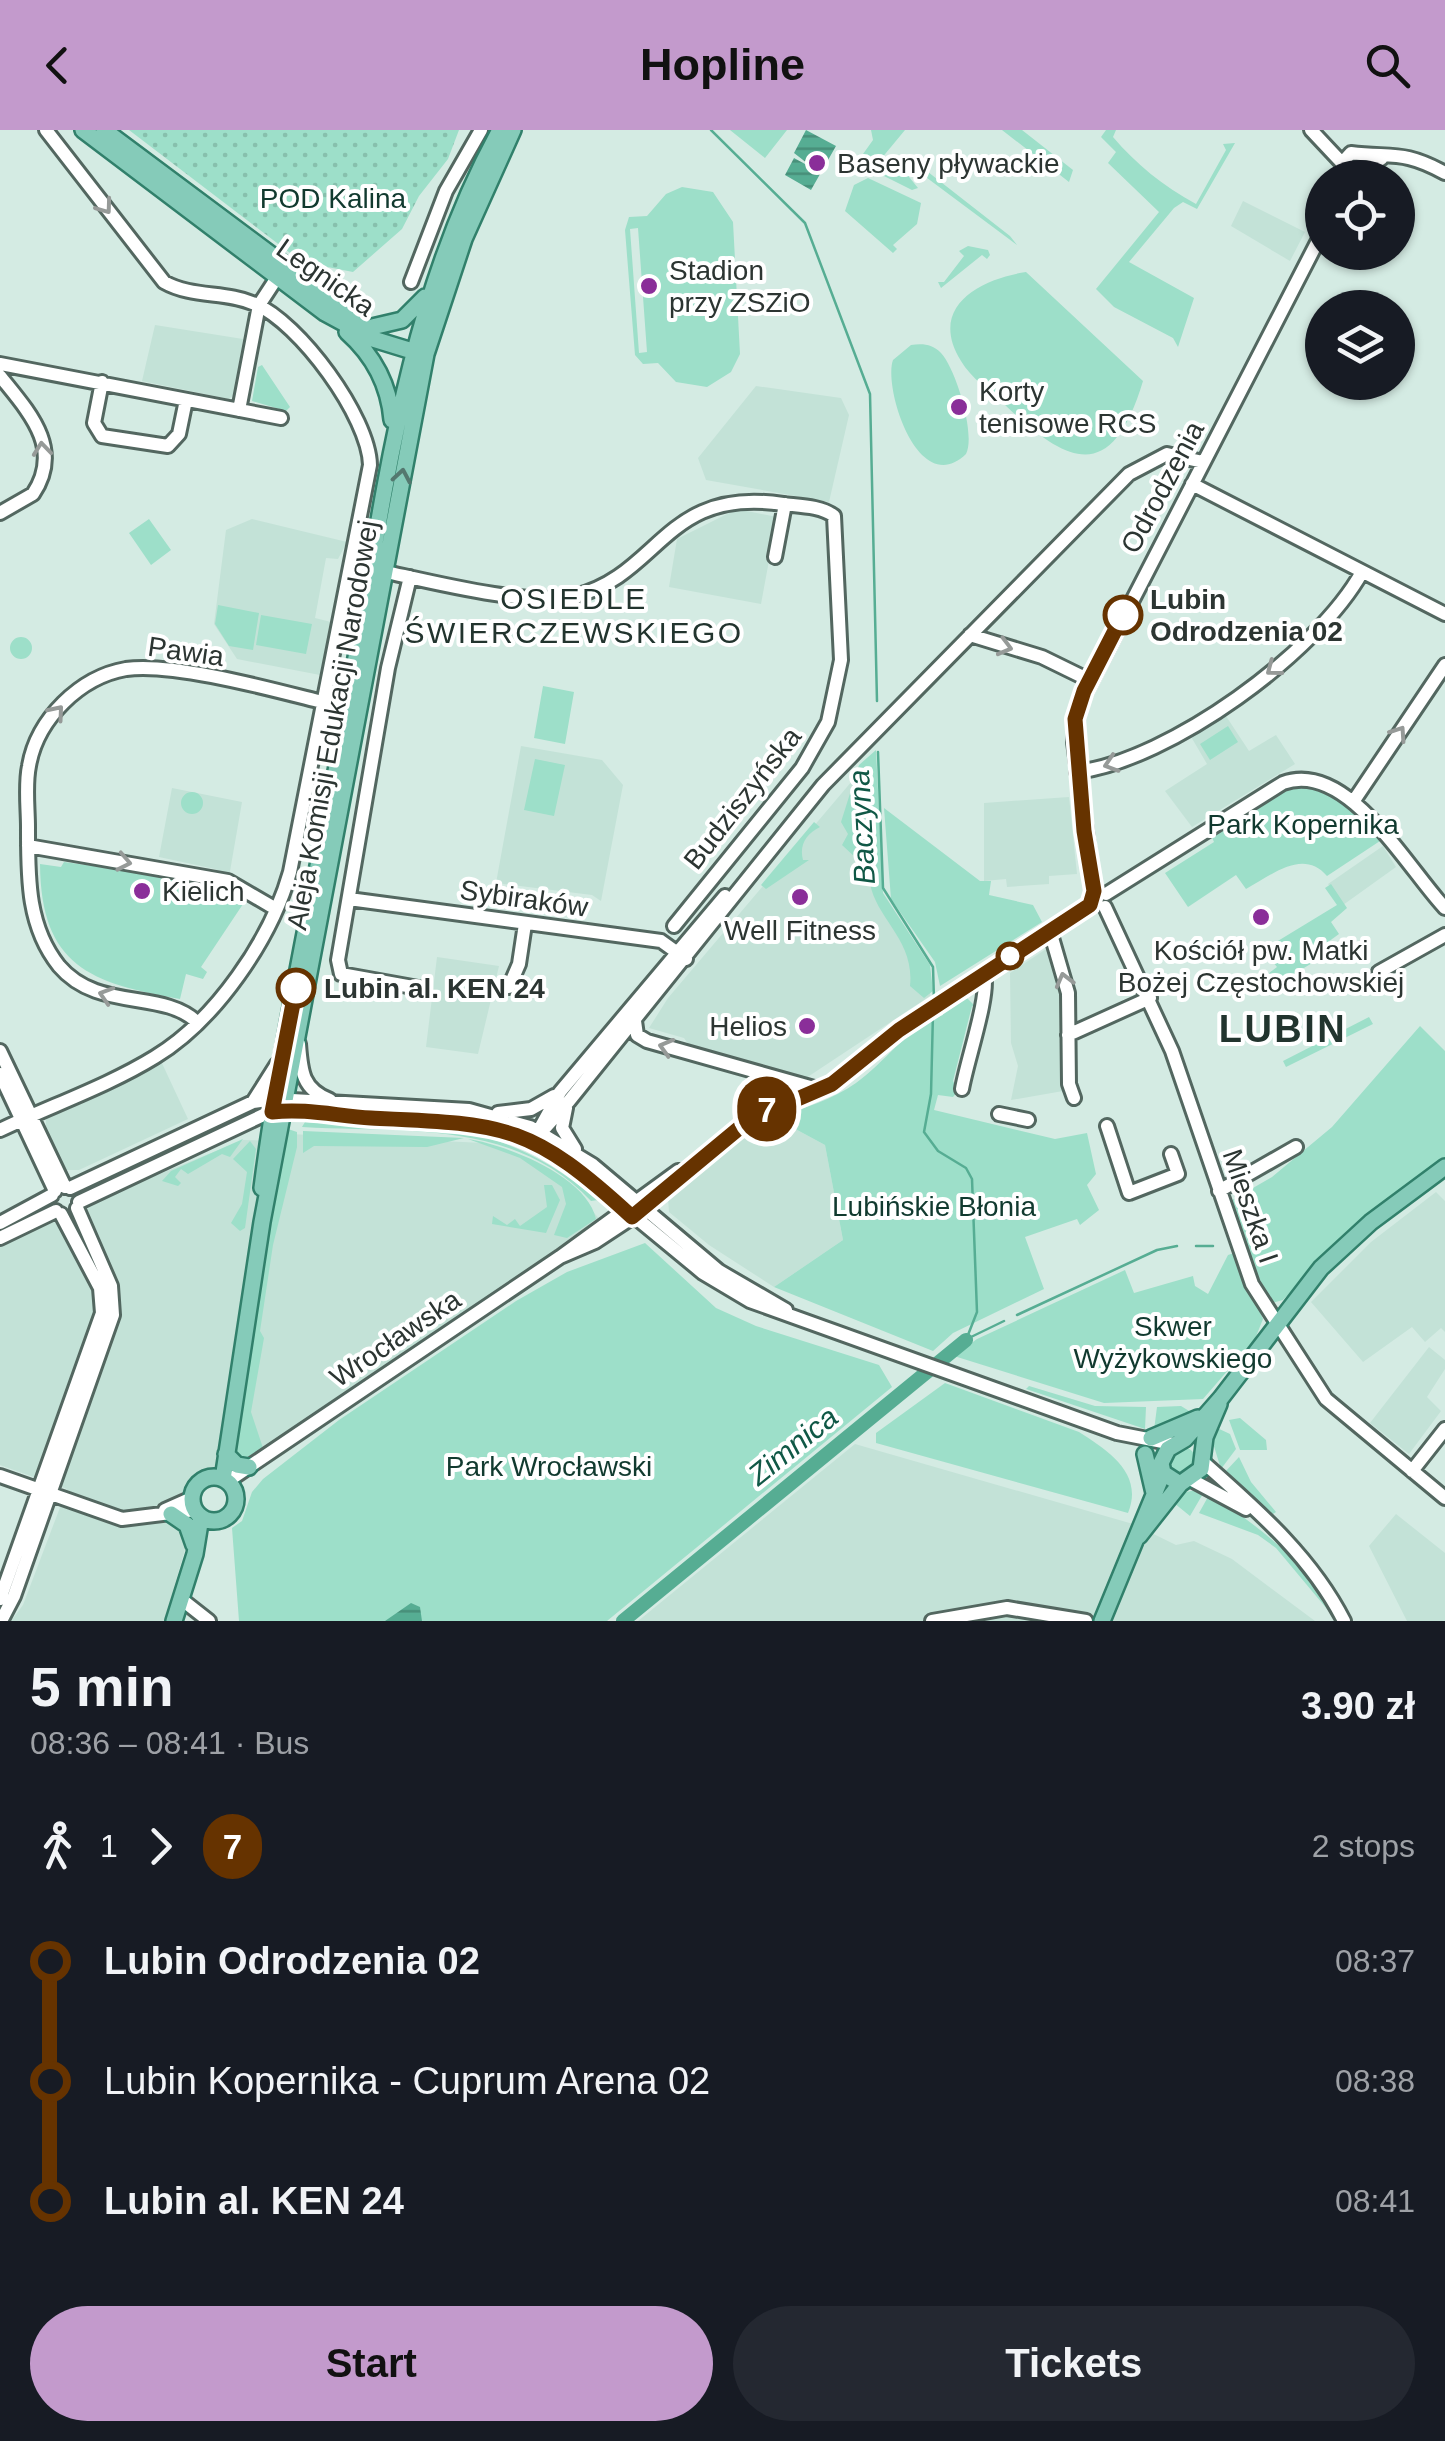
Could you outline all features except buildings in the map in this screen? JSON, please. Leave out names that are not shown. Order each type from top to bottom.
[{"type":"main road","name":"Legnicka","points":[[82,130],[325,313],[374,340],[418,351]]},
{"type":"main road","name":"Legnicka","points":[[104,130],[346,313],[418,351]]},
{"type":"main road","points":[[392,440],[437,276],[500,130]]},
{"type":"main road","points":[[418,351],[513,130]]},
{"type":"main road","points":[[372,328],[397,323],[414,312],[437,276]]},
{"type":"main road","points":[[325,313],[358,341],[378,368],[390,402],[392,440]]},
{"type":"main road","name":"Aleja Komisji Edukacji Narodowej","points":[[225,1482],[228,1425],[280,1105],[386,572],[418,351]]},
{"type":"main road","name":"Aleja Komisji Edukacji Narodowej","points":[[292,1046],[392,440]]},
{"type":"main road","name":"Aleja Komisji Edukacji Narodowej","points":[[262,1222],[268,1138],[280,1105]]},
{"type":"main road","points":[[1102,1621],[1139,1536],[1162,1468],[1179,1441],[1221,1398],[1337,1251],[1445,1167]]},
{"type":"main road","points":[[1139,1536],[1186,1482],[1202,1457],[1221,1398]]},
{"type":"main road","points":[[1154,1493],[1148,1446],[1202,1416]]},
{"type":"main road","name":"Aleja Komisji Edukacji Narodowej","points":[[225,1482],[228,1425]]},
{"type":"main road","points":[[1179,1441],[1202,1457]]},
{"type":"main road","points":[[226,1454],[237,1464],[254,1464]]},
{"type":"main road","points":[[1162,1468],[1186,1482]]},
{"type":"main road","points":[[174,1621],[195,1554],[200,1512],[196,1486],[225,1482],[231,1514],[200,1512]]},
{"type":"main road","points":[[171,1514],[190,1529],[195,1554]]},
{"type":"street","points":[[0,1130],[154,1058],[198,1022],[239,972],[276,909],[290,872],[369,455],[362,430],[290,328],[259,305],[164,282],[46,130]]},
{"type":"street","points":[[412,282],[446,190],[480,130]]},
{"type":"street","points":[[1315,134],[1339,160]]},
{"type":"street","points":[[1367,160],[1394,152],[1414,156],[1445,172]]},
{"type":"street","name":"Odrodzenia","points":[[1172,1051],[1102,897],[1077,772],[1075,719],[1089,680],[1305,266]]},
{"type":"street","points":[[239,410],[259,305],[278,276]]},
{"type":"street","points":[[0,364],[281,418]]},
{"type":"street","points":[[0,513],[33,494],[45,457],[37,423],[4,381],[18,367]]},
{"type":"street","points":[[102,382],[94,423],[102,436],[168,446],[179,434],[186,400]]},
{"type":"street","points":[[0,1238],[78,1205],[280,1105],[337,1102],[489,1114],[531,1109],[564,1097],[823,785],[970,634],[1143,464],[1175,453],[1203,462]]},
{"type":"street","points":[[1192,484],[1445,614]]},
{"type":"street","name":"Budziszyńska","points":[[386,572],[546,600],[573,597],[602,587],[684,521],[708,508],[735,501],[785,504],[827,511],[835,520],[839,685],[823,733],[802,768],[674,926]]},
{"type":"street","points":[[775,557],[785,504]]},
{"type":"street","points":[[1077,772],[1144,753],[1209,715],[1313,636],[1362,572]]},
{"type":"street","points":[[410,578],[388,668],[338,960],[340,974],[424,990]]},
{"type":"street","points":[[970,634],[1042,657],[1089,680]]},
{"type":"street","points":[[1353,802],[1445,665]]},
{"type":"street","name":"Pawia","points":[[198,1022],[180,1012],[92,991],[64,971],[47,950],[29,891],[28,766],[38,739],[62,704],[83,686],[127,669],[212,679],[322,702]]},
{"type":"street","points":[[802,768],[823,785]]},
{"type":"street","points":[[1102,897],[1290,780],[1310,780],[1353,802],[1445,908]]},
{"type":"street","points":[[28,846],[228,882],[276,909]]},
{"type":"street","name":"Wrocławska","points":[[225,1482],[634,1209],[770,1108],[821,1090],[984,973],[1090,905],[1098,910],[1102,897]]},
{"type":"street","name":"Sybiraków","points":[[349,899],[661,941],[682,956]]},
{"type":"street","points":[[509,987],[519,964],[525,924]]},
{"type":"street","points":[[1050,931],[1068,993],[1069,1084],[1074,1098]]},
{"type":"street","points":[[1379,972],[1445,935]]},
{"type":"street","points":[[541,1139],[542,1117],[635,1021],[682,956]]},
{"type":"street","points":[[962,1089],[970,1043],[987,990],[984,973]]},
{"type":"street","points":[[1068,1035],[1150,998]]},
{"type":"street","points":[[635,1021],[642,1040],[821,1090]]},
{"type":"street","points":[[292,1046],[304,1080],[314,1093],[337,1102]]},
{"type":"street","points":[[0,1223],[61,1190],[253,1102],[292,1046]]},
{"type":"street","name":"Mieszka I","points":[[1172,1051],[1245,1272],[1326,1399],[1445,1498]]},
{"type":"street","points":[[0,1052],[61,1190],[78,1205],[108,1279],[113,1315],[0,1599]]},
{"type":"street","points":[[0,1074],[26,1118]]},
{"type":"street","points":[[776,1080],[796,1099]]},
{"type":"street","points":[[770,1108],[776,1080]]},
{"type":"street","points":[[564,1097],[562,1128],[579,1155]]},
{"type":"street","points":[[253,1102],[457,1120],[541,1139],[634,1209],[715,1282],[765,1308],[946,1368],[1148,1446],[1179,1441]]},
{"type":"street","points":[[489,1114],[579,1155],[619,1186],[634,1209]]},
{"type":"street","points":[[999,1114],[1028,1120]]},
{"type":"street","points":[[1107,1126],[1129,1194],[1178,1174],[1172,1154]]},
{"type":"street","points":[[230,1128],[250,1127],[268,1138]]},
{"type":"street","points":[[1219,1191],[1296,1147]]},
{"type":"street","name":"Wrocławska","points":[[634,1209],[658,1185],[692,1165]]},
{"type":"street","points":[[619,1186],[658,1185]]},
{"type":"street","points":[[45,1492],[102,1308],[100,1288],[58,1213],[61,1190]]},
{"type":"street","points":[[1412,1471],[1445,1429]]},
{"type":"street","points":[[1148,1446],[1162,1468]]},
{"type":"street","points":[[1202,1457],[1314,1569],[1344,1621]]},
{"type":"street","points":[[0,1476],[122,1519],[200,1512]]},
{"type":"street","points":[[1186,1482],[1258,1515]]},
{"type":"street","points":[[144,1518],[200,1512]]},
{"type":"street","points":[[1,1621],[9,1578]]},
{"type":"street","points":[[181,1599],[209,1621]]},
{"type":"street","points":[[932,1621],[1007,1608],[1086,1621]]},
{"type":"shaded area","name":"Baseny pływackie","points":[[806,130],[836,146],[811,190],[785,175],[794,158],[816,170],[794,153]]},
{"type":"shaded area","points":[[1243,201],[1305,232],[1290,261],[1231,226]]},
{"type":"shaded area","points":[[155,325],[243,339],[234,395],[229,399],[142,381]]},
{"type":"shaded area","points":[[756,386],[841,398],[849,415],[829,502],[706,480],[698,458]]},
{"type":"shaded area","points":[[737,509],[777,517],[761,604],[669,587],[677,539]]},
{"type":"shaded area","points":[[252,519],[347,542],[338,559],[326,558],[315,618],[331,622],[320,675],[237,659],[214,624],[226,530]]},
{"type":"shaded area","points":[[1224,713],[1249,751],[1276,735],[1295,764],[1192,827],[1165,791],[1207,764],[1190,735]]},
{"type":"shaded area","points":[[521,746],[602,760],[623,785],[601,901],[592,895],[496,883]]},
{"type":"shaded area","points":[[869,761],[876,889],[930,983],[930,996],[800,1082],[691,1048],[684,1038],[649,1028],[668,998]]},
{"type":"shaded area","points":[[172,788],[242,802],[229,877],[215,869],[159,857]]},
{"type":"shaded area","points":[[1069,797],[1077,874],[1049,876],[1049,884],[1007,887],[1006,879],[984,881],[984,803]]},
{"type":"shaded area","points":[[1383,846],[1396,867],[1343,905],[1328,884]]},
{"type":"shaded area","points":[[1049,947],[1063,995],[1063,1091],[1011,1100],[1018,1066],[1011,1043],[1010,973]]},
{"type":"shaded area","points":[[437,957],[499,966],[478,1054],[426,1047]]},
{"type":"shaded area","points":[[160,1059],[188,1119],[79,1170],[64,1170],[46,1135],[46,1116]]},
{"type":"shaded area","points":[[775,1118],[825,1145],[843,1240],[774,1287],[709,1245],[669,1212],[668,1198],[736,1139]]},
{"type":"shaded area","points":[[289,1134],[484,1143],[522,1156],[572,1188],[602,1222],[231,1474],[203,1472],[189,1481],[181,1494],[194,1519],[164,1621],[11,1621],[23,1605],[67,1489],[0,1465],[0,1246],[50,1221],[60,1224],[84,1215],[91,1202],[243,1140],[287,1141]]},
{"type":"shaded area","points":[[1436,1192],[1445,1201],[1445,1332],[1441,1328],[1425,1342],[1412,1327],[1363,1362],[1311,1302],[1371,1242]]},
{"type":"shaded area","points":[[1429,1347],[1445,1360],[1445,1369],[1427,1397],[1441,1411],[1409,1454],[1370,1423]]},
{"type":"shaded area","points":[[855,1444],[1133,1524],[1176,1545],[1194,1541],[1232,1559],[1315,1621],[638,1621]]},
{"type":"shaded area","points":[[1396,1514],[1445,1553],[1445,1621],[1407,1621],[1369,1546]]},
{"type":"shaded area","points":[[411,1603],[420,1607],[422,1621],[385,1621]]},
{"type":"green space","name":"POD Kalina","points":[[129,130],[459,130],[448,159],[419,196],[402,229],[353,272],[302,262]]},
{"type":"green space","points":[[730,130],[787,130],[765,158]]},
{"type":"green space","points":[[871,130],[905,130],[881,159],[893,168],[901,167],[918,188],[912,190],[870,169],[863,154],[873,140]]},
{"type":"green space","points":[[1002,130],[1022,130],[1073,170],[1069,182]]},
{"type":"green space","points":[[1106,130],[1116,130],[1113,137],[1141,165],[1196,204],[1226,150],[1223,144],[1235,143],[1197,209],[1183,202],[1174,208],[1129,262],[1194,298],[1178,347],[1173,338],[1114,307],[1096,289],[1159,212],[1108,163],[1116,152],[1101,137]]},
{"type":"green space","points":[[905,154],[1010,236],[1017,245],[907,163]]},
{"type":"green space","points":[[868,178],[921,203],[917,224],[893,245],[897,249],[893,253],[845,211],[854,185]]},
{"type":"green space","points":[[682,187],[713,192],[733,222],[740,354],[731,372],[707,387],[676,382],[658,363],[643,364],[635,355],[625,230],[629,217],[647,216],[666,194]],"holes":[[[638,228],[647,352],[639,353],[630,229]]]},
{"type":"green space","points":[[968,246],[988,250],[990,255],[987,259],[982,255],[941,288],[938,282],[944,282],[964,256],[959,251]]},
{"type":"green space","points":[[1026,272],[1143,381],[1131,414],[1117,437],[1103,450],[1086,454],[1068,451],[1049,441],[975,379],[952,342],[950,325],[964,298],[992,281]]},
{"type":"green space","points":[[911,345],[938,350],[958,387],[968,445],[966,454],[949,464],[933,463],[919,452],[899,414],[893,393],[893,360]]},
{"type":"green space","points":[[262,365],[290,407],[286,411],[252,401],[258,367]]},
{"type":"green space","points":[[149,519],[171,550],[151,565],[129,533]]},
{"type":"green space","points":[[218,605],[259,613],[253,650],[229,646],[215,624]]},
{"type":"green space","points":[[261,615],[312,624],[306,654],[256,645]]},
{"type":"green space","points":[[17,637],[25,637],[32,648],[25,659],[17,659],[10,652],[10,644]]},
{"type":"green space","points":[[543,686],[574,692],[565,744],[534,738]]},
{"type":"green space","points":[[1228,726],[1238,742],[1210,760],[1200,744]]},
{"type":"green space","points":[[876,750],[883,893],[930,965],[933,991],[924,998],[910,986],[907,956],[879,908],[870,883],[856,875],[857,859],[842,845],[848,834],[841,822],[859,765]]},
{"type":"green space","points":[[535,759],[565,765],[554,816],[524,810]]},
{"type":"green space","name":"Park Kopernika","points":[[1309,785],[1353,809],[1383,839],[1327,876],[1318,868],[1298,864],[1246,889],[1236,875],[1188,907],[1165,873],[1214,842],[1211,835],[1285,788]]},
{"type":"green space","points":[[188,792],[196,792],[203,803],[196,814],[188,814],[181,807],[181,799]]},
{"type":"green space","points":[[884,808],[980,881],[991,881],[989,895],[1033,905],[1042,922],[940,986],[935,962],[891,899]]},
{"type":"green space","points":[[814,822],[820,827],[807,837],[802,850],[803,860],[809,860],[766,889],[761,885]]},
{"type":"green space","points":[[64,862],[224,884],[247,898],[201,967],[207,972],[203,979],[186,974],[180,999],[148,993],[96,976],[61,947],[50,926],[40,864],[61,867]]},
{"type":"green space","points":[[1331,884],[1347,908],[1331,922],[1339,934],[1328,942],[1332,951],[1266,991],[1260,980],[1277,967],[1263,950],[1337,905],[1325,888]]},
{"type":"green space","name":"Lubińskie Błonia","points":[[964,995],[976,1007],[972,1006],[953,1081],[958,1091],[953,1097],[938,1095],[934,1110],[1055,1139],[1087,1133],[1096,1174],[1087,1185],[1099,1210],[1080,1225],[1077,1219],[1025,1237],[1044,1289],[953,1333],[933,1351],[774,1287],[843,1240],[825,1145],[775,1118],[847,1089]]},
{"type":"green space","points":[[1369,1017],[1373,1024],[1286,1067],[1283,1061]]},
{"type":"green space","points":[[1420,1026],[1445,1051],[1445,1157],[1351,1230],[1283,1300],[1272,1303],[1248,1267],[1227,1203],[1272,1177],[1332,1127]]},
{"type":"green space","points":[[305,1122],[460,1131],[527,1153],[561,1172],[598,1200],[591,1201],[561,1175],[528,1156],[493,1143],[419,1131],[302,1127]]},
{"type":"green space","points":[[288,1129],[297,1132],[297,1147],[273,1245],[260,1331],[264,1338],[251,1412],[263,1448],[251,1461],[234,1457],[235,1428]]},
{"type":"green space","points":[[303,1131],[464,1138],[427,1147],[314,1146],[303,1153]]},
{"type":"green space","points":[[243,1139],[230,1157],[222,1154],[188,1174],[181,1169],[175,1177],[181,1183],[178,1186],[162,1181],[171,1171]]},
{"type":"green space","points":[[468,1139],[503,1148],[562,1176],[590,1203],[596,1219],[567,1238],[554,1235],[566,1204],[562,1187],[520,1158]]},
{"type":"green space","points":[[250,1141],[256,1149],[245,1228],[240,1231],[231,1223],[242,1204],[247,1172],[233,1159]]},
{"type":"green space","points":[[544,1185],[552,1185],[560,1200],[546,1233],[492,1224],[493,1216],[507,1225],[515,1219],[520,1226],[547,1207]]},
{"type":"green space","name":"Park Wrocławski","points":[[645,1243],[716,1308],[756,1326],[879,1365],[892,1387],[607,1621],[239,1621],[232,1528],[242,1521],[252,1492],[263,1479],[339,1420],[516,1301],[567,1272]]},
{"type":"green space","name":"Skwer Wyżykowskiego","points":[[1234,1253],[1263,1319],[1255,1339],[1203,1399],[1104,1403],[954,1356],[977,1339],[1125,1270],[1134,1293],[1193,1276],[1195,1286],[1208,1294],[1228,1255]]},
{"type":"green space","points":[[945,1383],[1079,1432],[1102,1447],[1127,1475],[1132,1499],[1128,1513],[876,1443],[876,1433]]},
{"type":"green space","points":[[1029,1386],[1095,1406],[1146,1407],[1145,1429],[1026,1389]]},
{"type":"green space","points":[[1181,1406],[1194,1414],[1154,1430],[1157,1407]]},
{"type":"green space","points":[[1240,1418],[1266,1440],[1267,1450],[1240,1450],[1229,1420]]},
{"type":"green space","points":[[1215,1427],[1230,1434],[1236,1449],[1221,1469],[1212,1440]]},
{"type":"green space","points":[[1182,1447],[1192,1451],[1196,1461],[1192,1471],[1182,1475],[1172,1471],[1168,1461],[1172,1451]]},
{"type":"green space","points":[[1239,1457],[1251,1482],[1276,1512],[1273,1514],[1225,1472]]},
{"type":"green space","points":[[1186,1492],[1204,1492],[1190,1516],[1174,1503]]},
{"type":"green space","points":[[1209,1495],[1282,1549],[1312,1582],[1337,1621],[1276,1548],[1258,1535],[1199,1513]]},
{"type":"waterway","name":"Baczyna","points":[[711,130],[805,223],[870,394],[877,701]]},
{"type":"waterway","name":"Baczyna","points":[[878,752],[883,888],[933,967],[934,1000]]},
{"type":"waterway","name":"Baczyna","points":[[933,1013],[931,1094],[924,1132],[938,1151],[966,1168],[972,1179],[977,1312],[966,1340]]},
{"type":"waterway","name":"Zimnica","points":[[1017,1315],[1157,1250],[1177,1246]]},
{"type":"waterway","name":"Zimnica","points":[[1196,1246],[1213,1246]]},
{"type":"waterway","name":"Zimnica","points":[[971,1337],[1004,1321]]},
{"type":"waterway","name":"Zimnica","points":[[623,1621],[966,1340]]},
{"type":"bus line","name":"7","points":[[296,988],[272,1112],[457,1120],[502,1129],[560,1155],[632,1217],[749,1120],[832,1084],[899,1030],[1090,905],[1089,895],[1094,891],[1087,862],[1075,719],[1084,691],[1123,615]]},
{"type":"place","name":"Baseny pływackie","points":[[817,163]]},
{"type":"place","name":"Stadion przy ZSZiO","points":[[649,286]]},
{"type":"place","name":"Korty tenisowe RCS","points":[[959,407]]},
{"type":"place","name":"Lubin Odrodzenia 02","points":[[1123,615]]},
{"type":"place","name":"Kielich","points":[[142,891]]},
{"type":"place","name":"Well Fitness","points":[[800,897]]},
{"type":"place","name":"Kościół pw. Matki Bożej Częstochowskiej","points":[[1261,917]]},
{"type":"place","name":"Lubin al. KEN 24","points":[[296,988]]},
{"type":"place","name":"Helios","points":[[807,1026]]},
{"type":"district","name":"OSIEDLE ŚWIERCZEWSKIEGO","points":[[574,616]]},
{"type":"district","name":"LUBIN","points":[[1283,1029]]}]
